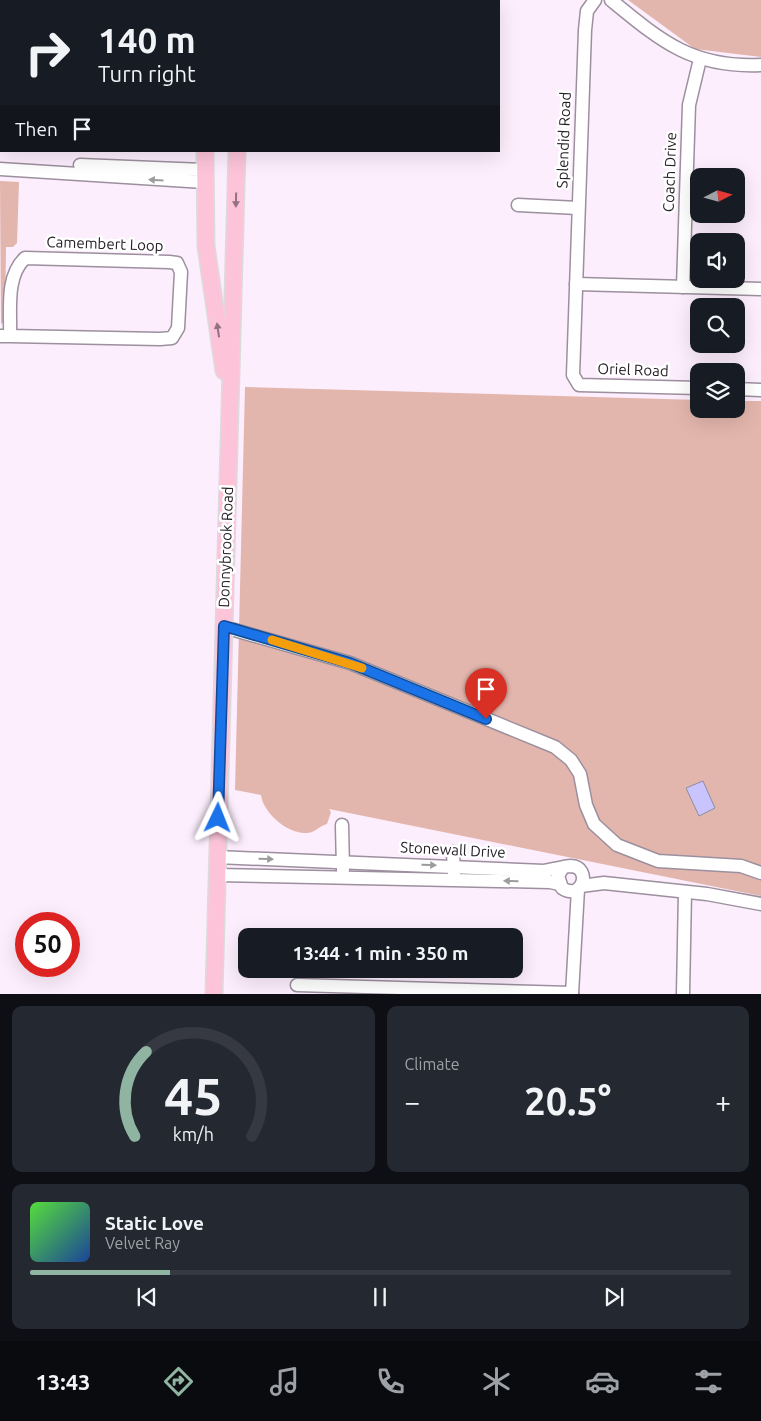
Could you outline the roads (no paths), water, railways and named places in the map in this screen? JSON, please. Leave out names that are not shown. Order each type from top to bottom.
[{"type":"main road","name":"Donnybrook Road","points":[[205,152],[206,246],[230,431]]},
{"type":"main road","name":"Donnybrook Road","points":[[214,994],[237,152]]},
{"type":"street","name":"Splendid Road","points":[[576,284],[585,30],[588,11],[595,0]]},
{"type":"street","points":[[611,0],[658,39],[700,59],[740,66],[761,65]]},
{"type":"street","name":"Coach Drive","points":[[683,287],[689,106],[700,59]]},
{"type":"street","points":[[0,162],[204,176]]},
{"type":"street","points":[[0,169],[204,176]]},
{"type":"street","points":[[518,205],[578,208]]},
{"type":"street","name":"Camembert Loop","points":[[25,258],[169,262],[177,263],[181,272],[178,328],[172,338],[5,336],[12,276],[18,265],[25,258]]},
{"type":"street","points":[[576,284],[761,289]]},
{"type":"street","name":"Oriel Road","points":[[576,284],[573,375],[579,385],[690,388]]},
{"type":"street","points":[[745,389],[761,390]]},
{"type":"street","points":[[224,626],[350,663],[554,747],[572,760],[580,774],[586,805],[594,824],[617,845],[658,861],[742,866],[761,873]]},
{"type":"street","points":[[342,825],[343,878]]},
{"type":"street","points":[[453,852],[454,880]]},
{"type":"street","name":"Stonewall Drive","points":[[218,857],[544,871],[562,869]]},
{"type":"street","points":[[570,866],[581,871],[583,878],[571,887],[558,876],[562,869],[570,866]]},
{"type":"street","name":"Stonewall Drive","points":[[581,871],[604,883]]},
{"type":"street","name":"Stonewall Drive","points":[[217,875],[550,882],[571,887],[604,883],[707,894],[761,904]]},
{"type":"street","points":[[297,985],[351,990],[569,993],[571,887]]},
{"type":"street","points":[[683,994],[686,892]]}]
